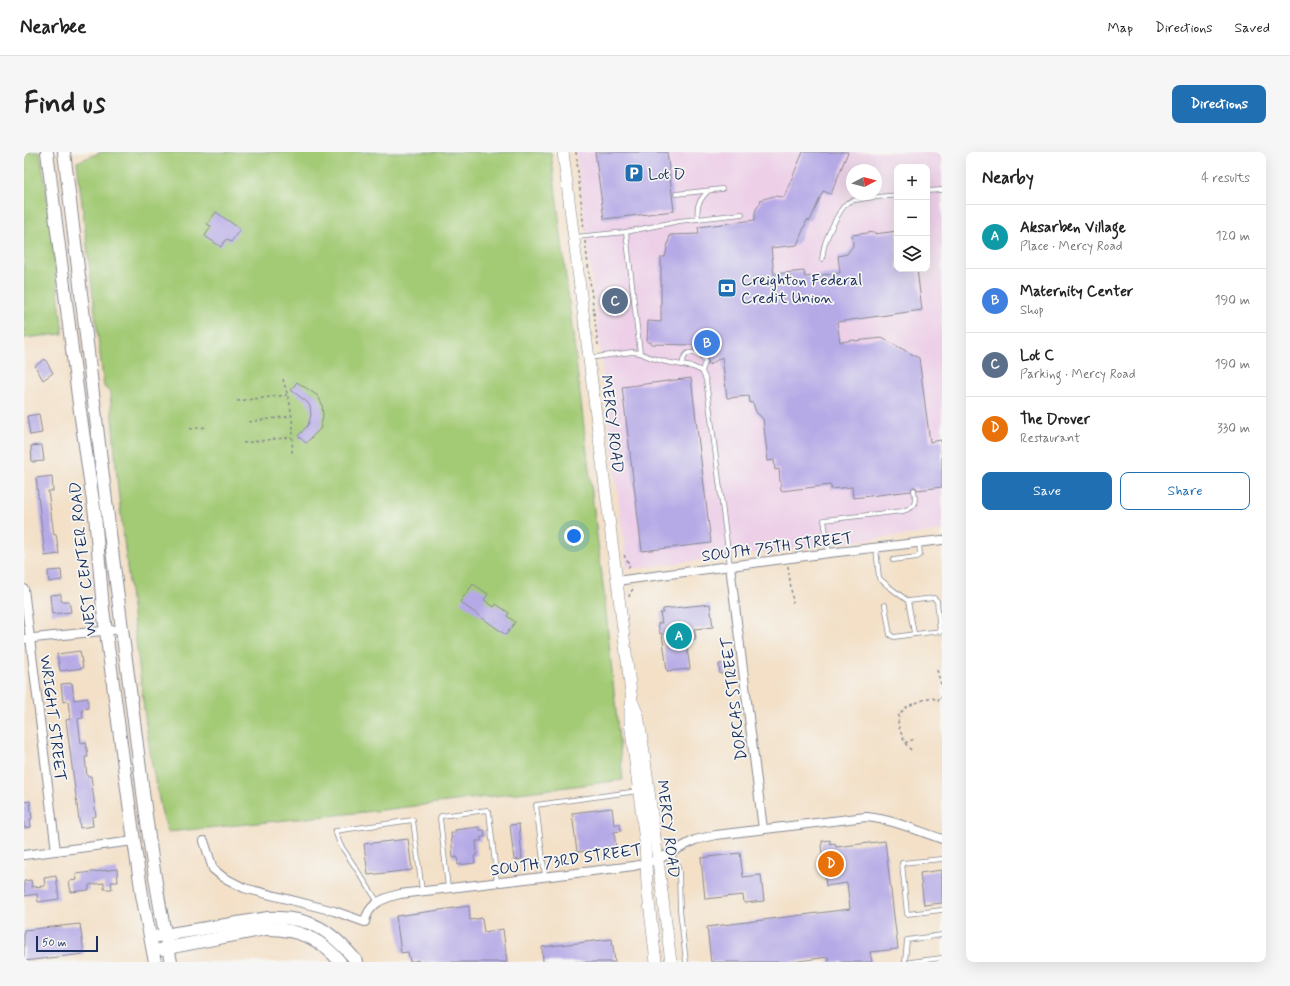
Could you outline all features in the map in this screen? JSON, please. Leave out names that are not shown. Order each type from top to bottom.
[{"type":"main road","name":"WEST CENTER ROAD","points":[[47,152],[73,358],[95,515],[106,631],[134,841],[154,957]]},
{"type":"main road","name":"WEST CENTER ROAD","points":[[64,152],[105,496],[154,873],[171,962]]},
{"type":"main road","name":"MERCY ROAD","points":[[563,152],[632,701],[638,715],[642,739],[671,962]]},
{"type":"main road","name":"MERCY ROAD","points":[[632,701],[630,722],[645,841],[648,902],[656,962]]},
{"type":"main road","points":[[150,937],[268,918],[293,918],[327,931],[357,962]]},
{"type":"main road","points":[[154,957],[168,948],[265,929],[278,929],[306,935],[318,941],[340,962]]},
{"type":"street","name":"SOUTH 75TH STREET","points":[[616,580],[942,540]]},
{"type":"street","name":"DORCAS STREET","points":[[730,566],[763,829]]},
{"type":"street","name":"WRIGHT STREET","points":[[24,589],[27,639],[56,851]]},
{"type":"street","points":[[27,639],[122,629]]},
{"type":"street","name":"SOUTH 73RD STREET","points":[[378,902],[390,896],[422,891],[629,867],[657,860],[687,844],[703,838],[763,829],[866,817],[899,825],[942,839]]},
{"type":"street","points":[[24,854],[134,841]]},
{"type":"street","points":[[204,841],[212,869],[234,884],[244,888],[334,911],[365,922],[367,913],[378,902]]},
{"type":"lane","points":[[676,194],[722,189]]},
{"type":"lane","points":[[698,219],[697,210],[699,202],[708,190]]},
{"type":"lane","points":[[930,192],[942,190]]},
{"type":"lane","points":[[822,259],[824,247],[842,208],[848,203],[857,200],[894,195]]},
{"type":"lane","points":[[573,237],[626,232],[679,221],[742,214]]},
{"type":"lane","points":[[626,232],[640,353]]},
{"type":"lane","points":[[588,358],[632,352],[640,353],[649,358],[693,367],[702,371],[706,380],[730,566]]},
{"type":"lane","points":[[682,365],[684,357],[688,353],[693,352],[703,357],[706,362],[702,371]]},
{"type":"lane","points":[[828,553],[824,520],[903,511],[913,506],[916,501],[914,490]]},
{"type":"lane","points":[[893,560],[917,557],[920,555],[919,543]]},
{"type":"lane","points":[[876,548],[880,578],[908,601],[915,634]]},
{"type":"lane","points":[[885,606],[890,635],[894,637],[941,632],[937,601],[934,598],[908,601]]},
{"type":"lane","points":[[545,876],[536,805],[639,791]]},
{"type":"lane","points":[[448,888],[441,816],[487,810],[489,812],[497,882]]},
{"type":"lane","points":[[378,902],[340,844],[336,832],[413,820],[422,891]]},
{"type":"lane","points":[[671,853],[677,864],[679,872],[680,910],[686,962]]},
{"type":"lane","points":[[942,859],[902,863],[907,914],[942,910]]},
{"type":"lane","points":[[905,962],[907,940],[942,935]]},
{"type":"lane","points":[[910,962],[942,958]]},
{"type":"path","points":[[576,152],[585,236]]},
{"type":"path","points":[[283,379],[292,416],[292,454]]},
{"type":"path","points":[[237,401],[287,395]]},
{"type":"path","points":[[249,422],[292,416]]},
{"type":"path","points":[[190,430],[206,427]]},
{"type":"path","points":[[243,443],[292,437]]},
{"type":"path","points":[[787,559],[793,603]]},
{"type":"path","points":[[937,670],[942,688]]},
{"type":"path","points":[[911,750],[906,743],[898,725],[899,714],[908,706],[931,697],[938,701],[939,697],[942,698]]},
{"type":"path","points":[[906,743],[914,739],[913,738]]},
{"type":"shaded area","points":[[576,152],[942,152],[942,531],[627,569]]},
{"type":"green space","points":[[24,152],[40,152],[47,194],[63,334],[24,338]]},
{"type":"green space","points":[[102,152],[551,152],[604,593],[623,780],[366,812],[168,832],[162,814],[152,765],[145,717],[118,490],[110,392],[104,387],[77,162]]},
{"type":"building","name":"Lot D","points":[[595,152],[667,152],[674,211],[604,219]]},
{"type":"building","points":[[803,152],[848,152],[831,194],[823,191],[810,221],[807,220],[797,245],[771,248],[774,274],[804,271],[805,277],[840,273],[838,256],[847,254],[853,246],[852,235],[894,231],[894,272],[917,272],[922,310],[837,322],[840,342],[882,338],[919,358],[930,442],[941,440],[942,445],[942,487],[918,490],[914,487],[911,491],[853,498],[852,487],[831,489],[831,485],[781,491],[779,469],[775,470],[774,460],[768,461],[763,419],[756,412],[753,403],[750,403],[749,396],[727,398],[722,357],[709,365],[706,355],[693,349],[694,345],[651,344],[651,342],[647,342],[648,321],[661,322],[661,257],[665,257],[670,235],[699,234],[698,227],[755,220],[756,209],[761,202],[760,200],[774,196],[784,197]]},
{"type":"building","points":[[216,212],[240,229],[231,242],[226,239],[221,247],[205,236],[211,226],[207,224]]},
{"type":"building","points":[[45,359],[53,373],[43,380],[35,366]]},
{"type":"building","points":[[691,378],[711,543],[642,551],[622,387]]},
{"type":"building","points":[[297,382],[318,396],[322,404],[323,416],[320,429],[306,443],[298,436],[308,425],[311,415],[310,406],[291,390]]},
{"type":"building","points":[[39,414],[42,433],[30,435],[27,416]]},
{"type":"building","points":[[42,445],[44,461],[32,462],[31,446]]},
{"type":"building","points":[[52,476],[53,491],[48,491],[54,535],[56,534],[59,554],[45,556],[36,478]]},
{"type":"building","points":[[61,570],[62,580],[49,582],[48,571]]},
{"type":"building","points":[[473,584],[488,594],[484,600],[494,607],[496,604],[509,613],[507,616],[515,622],[506,635],[460,602]]},
{"type":"building","points":[[61,594],[61,601],[69,601],[71,612],[52,614],[50,595]]},
{"type":"building","points":[[710,604],[713,627],[694,629],[696,639],[686,640],[690,669],[667,671],[662,633],[660,634],[658,623],[662,623],[660,613],[663,613],[663,609]]},
{"type":"building","points":[[80,651],[83,668],[60,671],[57,654]]},
{"type":"building","points":[[728,663],[729,673],[720,674],[719,664]]},
{"type":"building","points":[[72,683],[74,700],[88,698],[88,708],[82,709],[83,718],[78,719],[81,743],[86,742],[88,757],[85,757],[87,776],[91,776],[96,816],[92,817],[93,826],[80,828],[66,720],[70,719],[68,701],[63,702],[61,684]]},
{"type":"building","points":[[30,801],[32,819],[30,819],[31,827],[24,828],[24,802]]},
{"type":"building","points":[[612,808],[614,824],[620,824],[621,831],[614,832],[616,847],[577,852],[572,813]]},
{"type":"building","points":[[519,824],[522,859],[514,860],[510,825]]},
{"type":"building","points":[[479,827],[480,830],[484,830],[485,837],[481,837],[481,841],[476,841],[477,855],[474,856],[475,863],[458,865],[457,857],[453,858],[451,833],[455,833],[455,830]]},
{"type":"building","points":[[408,839],[412,870],[368,875],[364,844]]},
{"type":"building","points":[[830,840],[830,844],[835,843],[836,847],[885,841],[898,949],[870,952],[872,962],[829,962],[828,957],[791,962],[711,962],[707,927],[850,909],[847,883],[826,886],[821,845],[822,841]]},
{"type":"building","points":[[740,853],[743,877],[761,875],[764,901],[744,903],[743,895],[705,899],[701,858]]},
{"type":"building","points":[[117,869],[118,882],[111,882],[112,889],[104,889],[104,883],[89,885],[89,890],[71,892],[69,881],[77,880],[76,874]]},
{"type":"building","points":[[942,870],[942,903],[924,905],[920,873]]},
{"type":"building","points":[[56,876],[59,899],[38,902],[37,894],[24,896],[24,881],[31,880],[32,887],[45,886],[44,878]]},
{"type":"building","points":[[469,906],[470,920],[482,918],[484,932],[503,929],[507,962],[418,962],[418,960],[410,962],[408,952],[401,953],[396,916]]},
{"type":"building","points":[[80,924],[84,954],[24,961],[24,930]]},
{"type":"building","points":[[612,939],[615,962],[543,962],[542,947]]},
{"type":"place","name":"Lot D","points":[[634,173]]},
{"type":"place","name":"Creighton Federal Credit Union","points":[[727,288]]},
{"type":"place","name":"Lot C","points":[[615,301]]},
{"type":"place","name":"Maternity Center","points":[[707,343]]},
{"type":"place","name":"Aksarben Village","points":[[679,636]]},
{"type":"place","name":"The Drover","points":[[831,864]]}]
